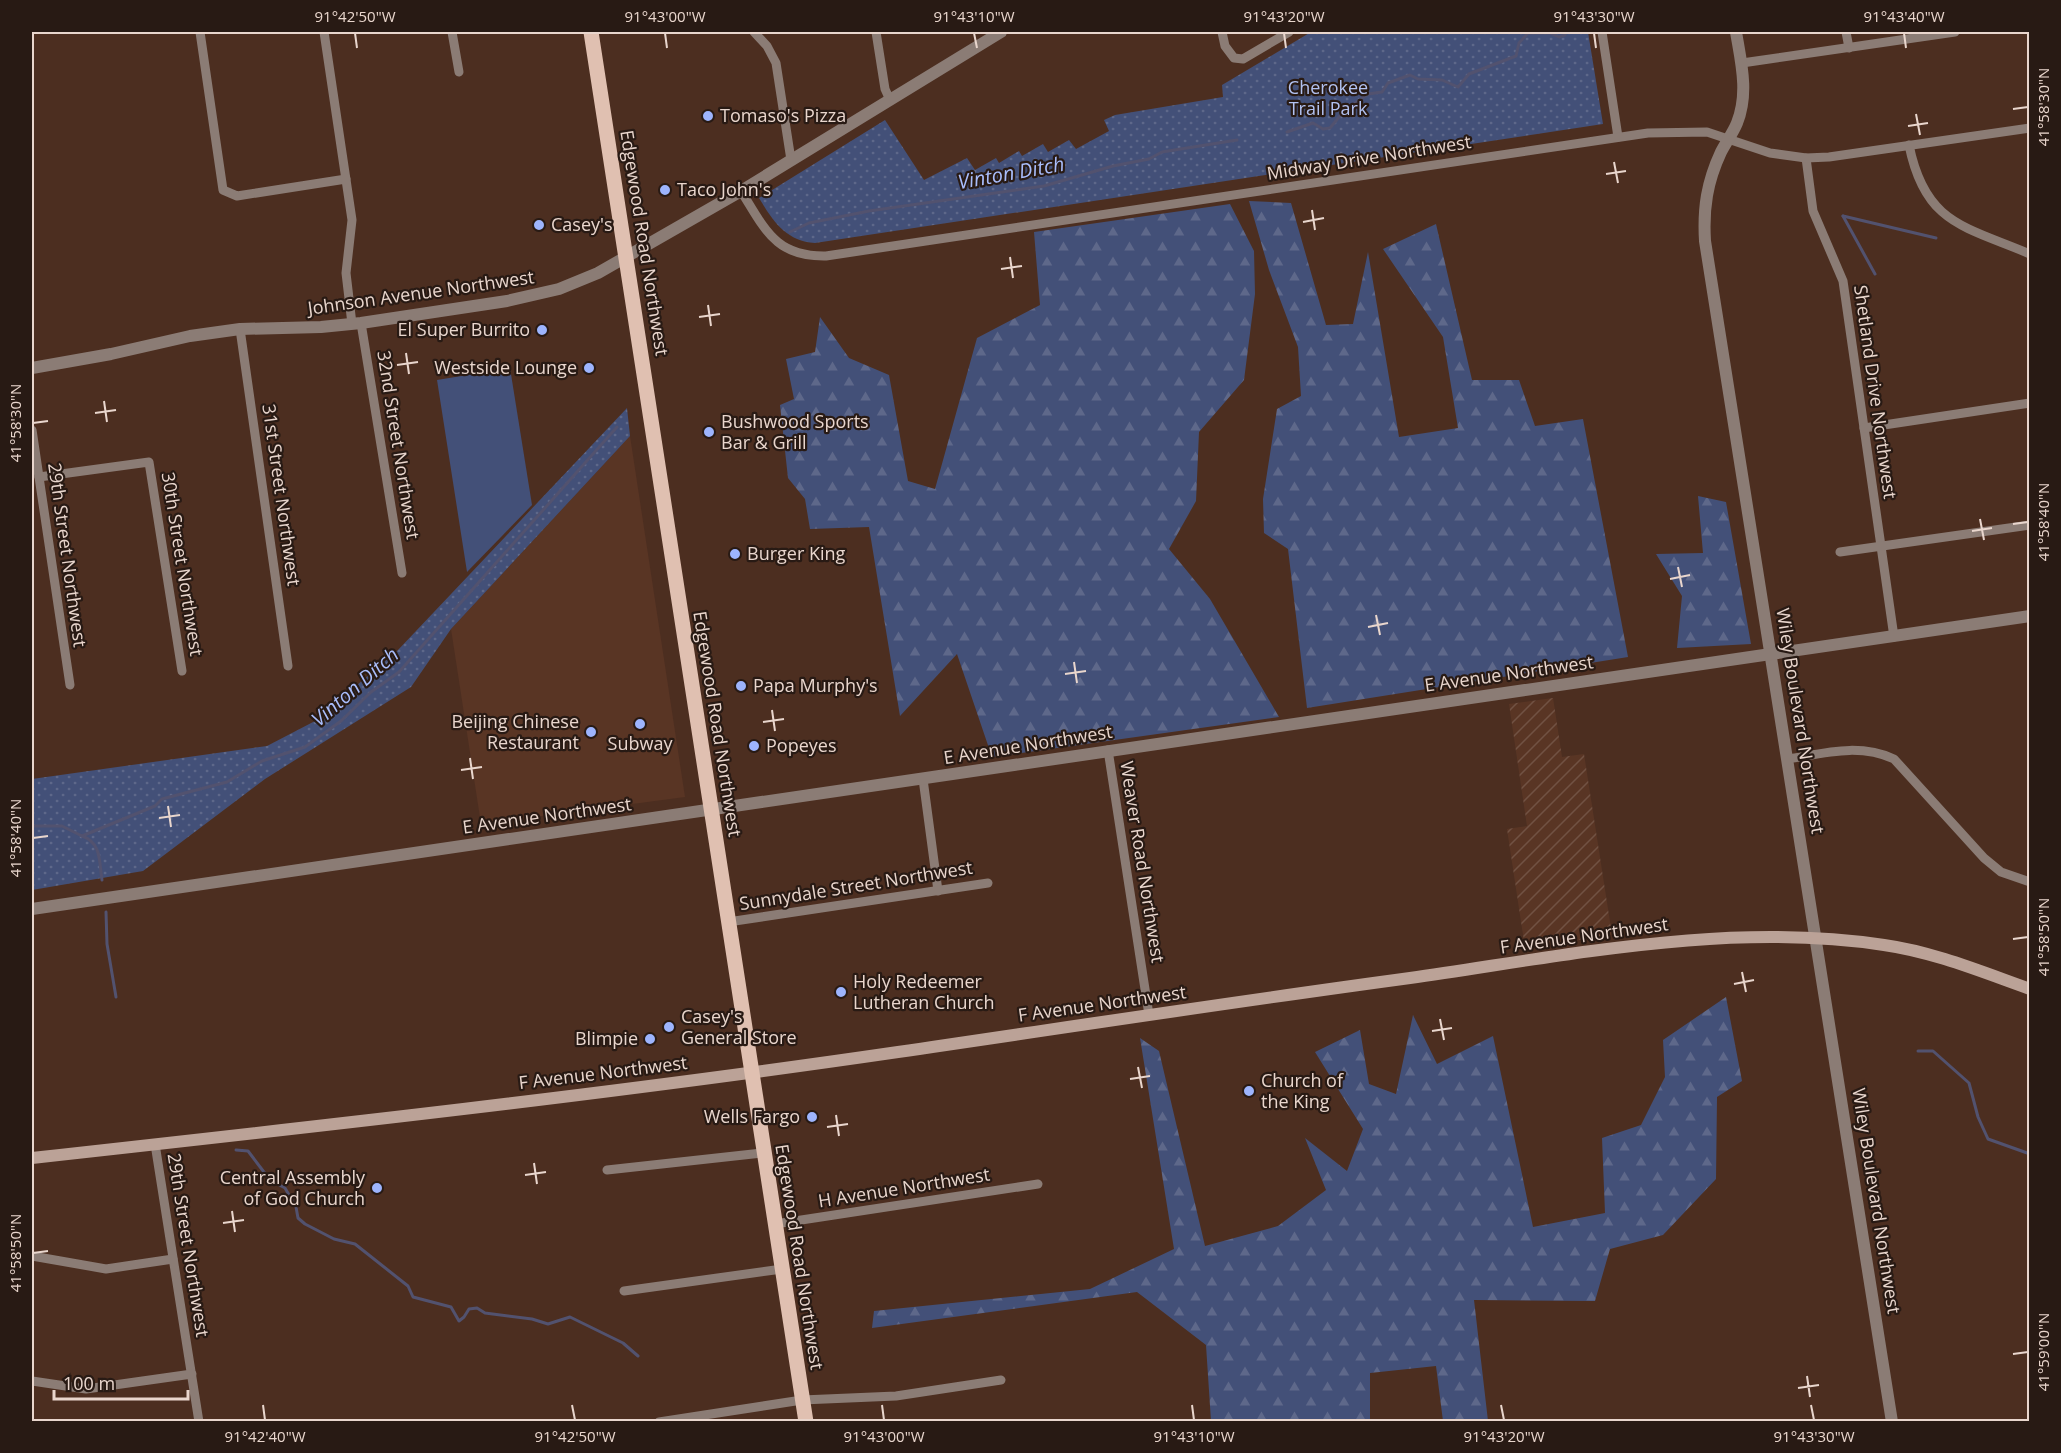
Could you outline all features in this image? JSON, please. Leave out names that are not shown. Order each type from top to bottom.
[{"type":"main road","name":"Edgewood Road Northwest","points":[[591,32],[762,1153],[806,1422]]},
{"type":"main road","name":"F Avenue Northwest","points":[[32,1158],[751,1073],[1149,1015],[1679,941],[1723,937],[1816,937],[1886,945],[1925,953],[2030,989]]},
{"type":"street","points":[[200,32],[223,190],[237,196],[346,179]]},
{"type":"street","name":"32nd Street Northwest","points":[[324,32],[352,220],[346,273],[402,573]]},
{"type":"street","points":[[452,32],[459,72]]},
{"type":"street","points":[[754,32],[767,46],[776,63],[790,160]]},
{"type":"street","points":[[876,32],[885,89],[890,100]]},
{"type":"street","name":"Johnson Avenue Northwest","points":[[32,368],[111,354],[188,336],[240,329],[356,323],[540,295],[581,281],[741,191],[890,100],[984,36],[1000,32]]},
{"type":"street","points":[[1222,32],[1225,46],[1233,58],[1244,59],[1289,32]]},
{"type":"street","points":[[1602,32],[1618,137]]},
{"type":"street","name":"Wiley Boulevard Northwest","points":[[1736,32],[1744,85],[1737,122],[1706,190],[1703,213],[1705,241],[1892,1422]]},
{"type":"street","points":[[1846,32],[1849,48]]},
{"type":"street","points":[[1742,63],[1954,32]]},
{"type":"street","name":"Midway Drive Northwest","points":[[741,191],[770,237],[792,252],[809,257],[1618,137],[1683,130],[1707,132],[1770,153],[1806,158],[2030,128]]},
{"type":"street","points":[[1909,145],[1915,174],[1931,203],[1943,214],[2030,254]]},
{"type":"street","name":"Shetland Drive Northwest","points":[[1806,158],[1813,211],[1842,281],[1894,637]]},
{"type":"street","name":"31st Street Northwest","points":[[240,329],[288,666]]},
{"type":"street","points":[[1864,428],[2030,402]]},
{"type":"street","name":"29th Street Northwest","points":[[32,430],[70,685]]},
{"type":"street","name":"30th Street Northwest","points":[[39,477],[149,462],[182,671]]},
{"type":"street","points":[[1840,552],[2030,525]]},
{"type":"street","name":"E Avenue Northwest","points":[[32,909],[2030,616]]},
{"type":"street","points":[[1788,759],[1857,749],[1876,751],[1894,759],[1984,858],[2001,872],[2030,882]]},
{"type":"street","name":"Weaver Road Northwest","points":[[1108,750],[1149,1015]]},
{"type":"street","points":[[923,779],[938,891]]},
{"type":"street","name":"Sunnydale Street Northwest","points":[[728,922],[988,883]]},
{"type":"street","name":"29th Street Northwest","points":[[155,1144],[200,1422]]},
{"type":"street","points":[[608,1170],[762,1153]]},
{"type":"street","name":"H Avenue Northwest","points":[[775,1224],[1038,1184]]},
{"type":"street","points":[[32,1256],[106,1269],[173,1259]]},
{"type":"street","points":[[624,1291],[782,1269]]},
{"type":"street","points":[[32,1381],[86,1389],[192,1374]]},
{"type":"street","points":[[659,1422],[802,1400],[896,1396],[1001,1380]]},
{"type":"shaded area","points":[[630,436],[685,797],[481,824],[451,629]]},
{"type":"shaded area","points":[[1553,698],[1562,757],[1584,754],[1612,935],[1525,948],[1507,829],[1527,826],[1509,704]]},
{"type":"green space","name":"Cherokee Trail Park","points":[[1311,32],[1588,32],[1603,124],[815,243],[788,234],[775,222],[759,198],[885,120],[924,180],[967,158],[975,170],[996,158],[999,163],[1019,151],[1022,156],[1043,144],[1048,152],[1069,140],[1076,149],[1109,131],[1104,120],[1115,115],[1223,97],[1222,85]]},
{"type":"green space","points":[[1249,201],[1291,203],[1326,325],[1353,324],[1368,252],[1399,437],[1458,428],[1443,337],[1383,249],[1436,224],[1472,380],[1519,380],[1535,426],[1583,419],[1628,657],[1307,708],[1288,549],[1264,533],[1263,499],[1277,409],[1301,396],[1298,347],[1269,270]]},
{"type":"green space","points":[[1230,204],[1254,251],[1255,294],[1244,380],[1199,432],[1196,501],[1169,549],[1210,599],[1279,717],[992,757],[957,654],[900,716],[869,527],[810,529],[805,499],[788,478],[780,405],[794,399],[786,359],[815,352],[820,317],[849,358],[889,375],[908,481],[935,489],[977,338],[1040,305],[1034,232]]},
{"type":"green space","points":[[510,368],[532,505],[467,572],[437,380]]},
{"type":"green space","points":[[627,408],[630,436],[451,629],[411,687],[265,779],[143,871],[32,890],[32,779],[267,746],[315,721],[398,650]]},
{"type":"green space","points":[[1698,496],[1726,502],[1751,644],[1677,648],[1682,596],[1656,554],[1703,553]]},
{"type":"green space","points":[[1726,997],[1742,1081],[1717,1097],[1716,1179],[1663,1235],[1610,1249],[1595,1301],[1474,1300],[1488,1421],[1443,1421],[1436,1366],[1370,1373],[1370,1421],[1211,1421],[1206,1345],[1137,1292],[872,1328],[874,1311],[1090,1289],[1174,1249],[1140,1038],[1159,1051],[1205,1246],[1278,1226],[1326,1190],[1305,1138],[1347,1171],[1363,1129],[1315,1052],[1360,1030],[1369,1084],[1396,1094],[1413,1015],[1437,1064],[1493,1036],[1533,1227],[1605,1213],[1602,1138],[1641,1125],[1665,1077],[1663,1040]]},
{"type":"waterway","name":"Vinton Ditch","points":[[1287,132],[1313,123],[1323,129],[1330,128],[1344,111],[1368,94],[1382,92],[1388,83],[1410,75],[1418,79],[1442,80],[1458,87],[1469,74],[1516,56],[1519,43],[1528,33],[1550,33],[1559,37],[1565,35],[1565,32]]},
{"type":"waterway","name":"Vinton Ditch","points":[[790,232],[809,223],[869,211],[1044,186],[1113,166],[1149,159],[1162,152],[1237,140]]},
{"type":"waterway","points":[[1843,216],[1936,238]]},
{"type":"waterway","points":[[1843,216],[1875,274]]},
{"type":"waterway","name":"Vinton Ditch","points":[[32,826],[62,826],[82,836],[155,806],[162,799],[227,782],[262,761],[305,747],[341,721],[371,692],[399,672],[617,427]]},
{"type":"waterway","points":[[82,836],[93,843],[96,848],[102,880]]},
{"type":"waterway","points":[[106,912],[107,944],[116,997]]},
{"type":"waterway","points":[[1918,1051],[1933,1051],[1969,1083],[1978,1117],[1988,1139],[2030,1154]]},
{"type":"waterway","points":[[236,1150],[248,1151],[270,1180],[285,1188],[296,1207],[298,1218],[305,1224],[334,1239],[355,1244],[408,1286],[413,1297],[451,1307],[459,1321],[469,1309],[477,1308],[485,1313],[532,1319],[548,1324],[570,1317],[623,1343],[638,1356]]},
{"type":"place","name":"Tomaso's Pizza","points":[[708,116]]},
{"type":"place","name":"Taco John's","points":[[665,190]]},
{"type":"place","name":"Casey's","points":[[539,225]]},
{"type":"place","name":"El Super Burrito","points":[[542,330]]},
{"type":"place","name":"Westside Lounge","points":[[589,368]]},
{"type":"place","name":"Bushwood Sports Bar & Grill","points":[[709,432]]},
{"type":"place","name":"Burger King","points":[[735,554]]},
{"type":"place","name":"Papa Murphy's","points":[[741,686]]},
{"type":"place","name":"Subway","points":[[640,724]]},
{"type":"place","name":"Beijing Chinese Restaurant","points":[[591,732]]},
{"type":"place","name":"Popeyes","points":[[754,746]]},
{"type":"place","name":"Holy Redeemer Lutheran Church","points":[[841,992]]},
{"type":"place","name":"Casey's General Store","points":[[669,1027]]},
{"type":"place","name":"Blimpie","points":[[650,1039]]},
{"type":"place","name":"Church of the King","points":[[1249,1091]]},
{"type":"place","name":"Wells Fargo","points":[[812,1117]]},
{"type":"place","name":"Central Assembly of God Church","points":[[377,1188]]}]
